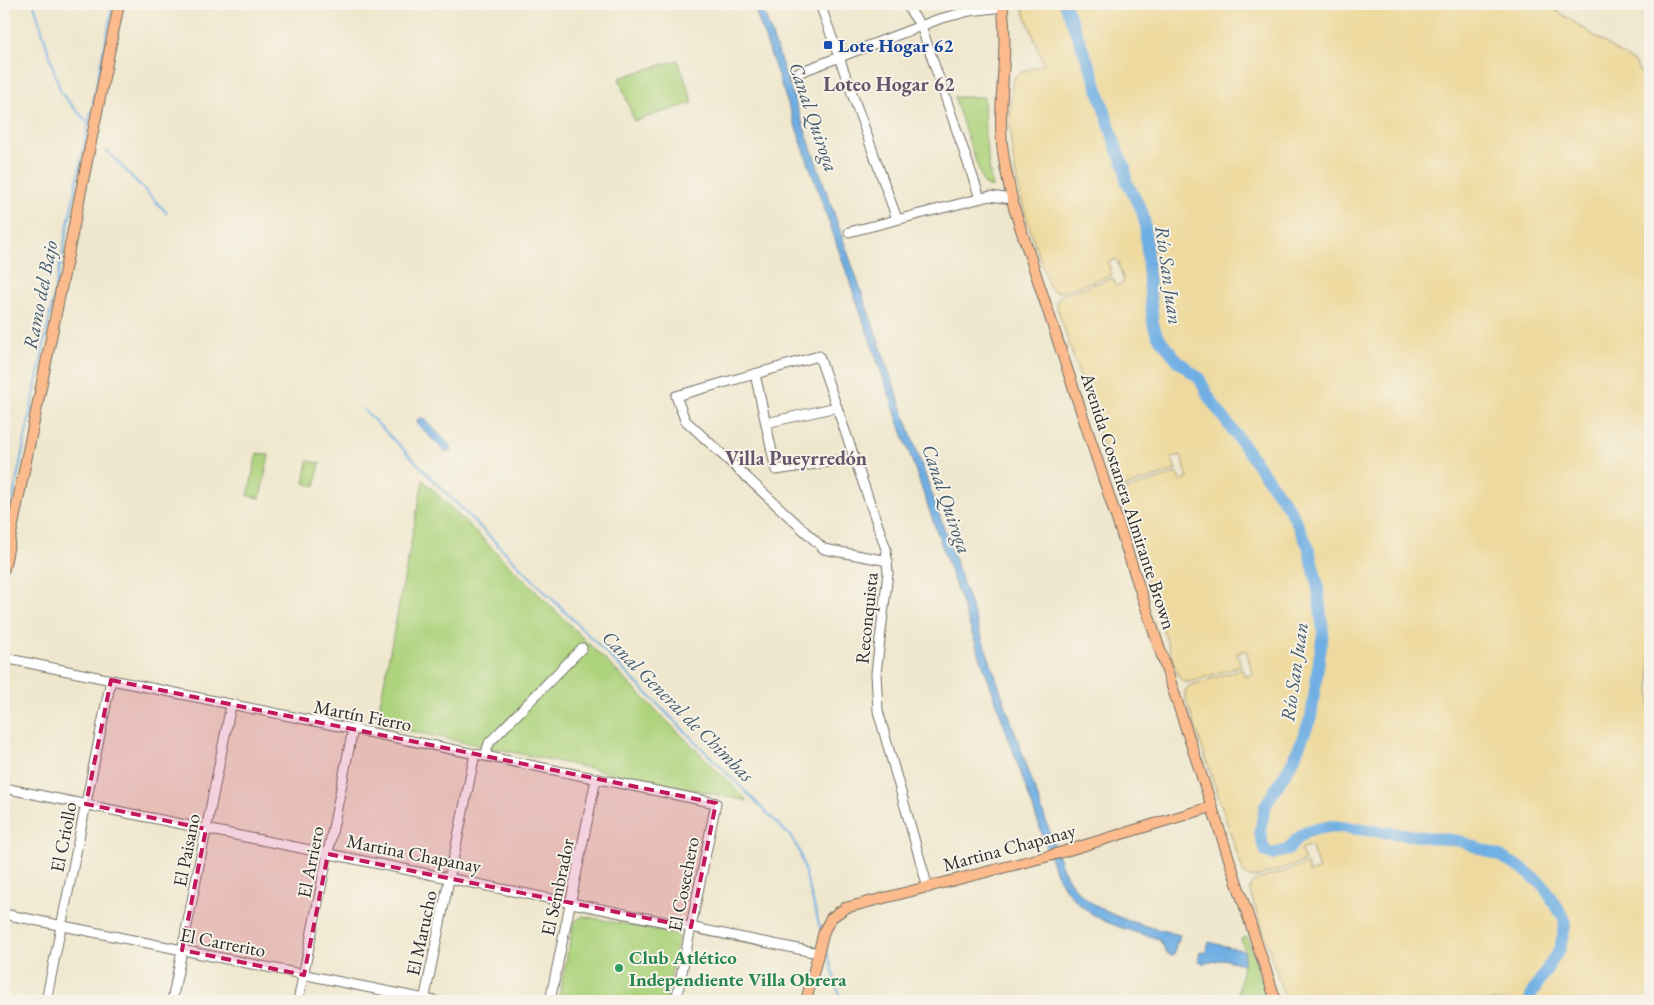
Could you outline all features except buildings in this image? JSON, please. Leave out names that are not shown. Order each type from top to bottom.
[{"type":"main road","points":[[4,569],[119,4]]},
{"type":"main road","name":"Avenida Costanera Almirante Brown","points":[[1002,5],[1005,49],[1001,132],[1004,164],[1012,199],[1276,1001]]},
{"type":"main road","name":"Martina Chapanay","points":[[818,953],[823,934],[831,918],[845,908],[1053,854],[1212,807]]},
{"type":"main road","points":[[806,1001],[818,953]]},
{"type":"street","points":[[820,4],[897,219]]},
{"type":"street","points":[[908,4],[921,26],[980,198]]},
{"type":"street","points":[[795,74],[939,19],[978,7],[1002,5]]},
{"type":"street","points":[[849,232],[980,198],[990,196],[1012,199]]},
{"type":"street","name":"Reconquista","points":[[755,374],[819,356],[886,549],[888,561],[876,673],[878,711],[928,888]]},
{"type":"street","points":[[855,458],[776,470],[755,374],[676,396],[685,420],[824,549],[888,561]]},
{"type":"street","points":[[766,423],[837,407]]},
{"type":"street","points":[[485,756],[489,743],[582,648]]},
{"type":"street","name":"Martín Fierro","points":[[4,658],[716,803]]},
{"type":"street","name":"El Criollo","points":[[46,1001],[111,680]]},
{"type":"street","name":"El Paisano","points":[[172,1001],[231,705]]},
{"type":"street","name":"El Arriero","points":[[298,1001],[354,729]]},
{"type":"street","name":"El Marucho","points":[[424,1000],[475,754]]},
{"type":"street","name":"El Sembrador","points":[[550,1001],[596,778]]},
{"type":"street","name":"Martina Chapanay","points":[[4,788],[818,953]]},
{"type":"street","name":"El Cosechero","points":[[676,1001],[716,803]]},
{"type":"street","name":"El Carrerito","points":[[4,914],[435,1001]]},
{"type":"highlighted area","points":[[111,680],[716,803],[691,927],[328,854],[304,975],[182,950],[206,829],[86,804]]},
{"type":"green space","points":[[678,60],[693,103],[634,121],[619,78]]},
{"type":"green space","points":[[954,97],[984,97],[985,135],[992,188],[984,185]]},
{"type":"green space","points":[[257,453],[269,455],[260,498],[248,496]]},
{"type":"green space","points":[[308,461],[320,463],[315,486],[304,483]]},
{"type":"green space","points":[[423,480],[748,801],[376,724]]},
{"type":"green space","name":"Club Atlético Independiente Villa Obrera","points":[[583,916],[679,935],[666,1001],[558,1001],[574,922]]},
{"type":"green space","points":[[1247,937],[1269,1001],[1237,1001],[1245,951],[1241,939]]},
{"type":"sand","points":[[1021,4],[1547,4],[1635,63],[1650,89],[1650,1001],[1286,1001],[1250,888],[1257,880],[1307,864],[1309,873],[1319,869],[1311,845],[1301,849],[1305,861],[1253,878],[1247,876],[1243,871],[1185,696],[1185,691],[1189,686],[1242,669],[1245,677],[1253,674],[1246,650],[1237,653],[1241,666],[1190,682],[1183,682],[1178,676],[1120,499],[1126,490],[1177,473],[1180,481],[1188,478],[1181,455],[1172,458],[1176,470],[1125,487],[1117,486],[1114,481],[1056,304],[1062,295],[1113,278],[1116,286],[1124,283],[1117,259],[1108,262],[1112,275],[1061,292],[1053,291],[1049,286],[1026,217],[1011,146],[1010,122],[1013,80],[1022,72],[1044,64]]},
{"type":"water","points":[[753,4],[761,4],[1062,867],[1071,883],[1083,896],[1097,906],[1128,921],[1180,935],[1178,943],[1174,943],[1176,945],[1174,954],[1171,956],[1167,953],[1159,939],[1112,924],[1086,910],[1075,900],[1055,871]]},
{"type":"water","points":[[419,418],[424,419],[451,446],[450,452],[445,452],[418,425],[417,421]]},
{"type":"water","points":[[1209,942],[1245,951],[1243,964],[1223,959],[1203,964],[1203,962],[1198,961],[1200,951],[1205,953]]},
{"type":"waterway","points":[[34,4],[61,93],[87,122]]},
{"type":"waterway","name":"Ramo del Bajo","points":[[93,103],[113,4]]},
{"type":"waterway","name":"Río San Juan","points":[[1065,4],[1094,77],[1118,153],[1125,166],[1126,181],[1142,211],[1145,224],[1153,324],[1157,335],[1178,361],[1199,378],[1210,399],[1291,511],[1308,546],[1317,582],[1323,632],[1311,717],[1294,759],[1265,806],[1260,832],[1266,852],[1272,854],[1288,850],[1307,831],[1332,826],[1460,841],[1500,856],[1524,870],[1542,884],[1564,918],[1565,926],[1560,948],[1532,993],[1530,1001]]},
{"type":"waterway","name":"Ramo del Bajo","points":[[4,543],[91,111]]},
{"type":"waterway","points":[[107,151],[167,213]]},
{"type":"waterway","name":"Canal General de Chimbas","points":[[363,409],[425,471]]},
{"type":"waterway","name":"Canal General de Chimbas","points":[[425,472],[791,837],[799,850],[820,928]]},
{"type":"waterway","name":"Canal General de Chimbas","points":[[825,944],[841,1001]]},
{"type":"place","name":"Lote Hogar 62","points":[[828,45]]},
{"type":"place","name":"Club Atlético Independiente Villa Obrera","points":[[619,968]]},
{"type":"district","name":"Loteo Hogar 62","points":[[889,84]]},
{"type":"district","name":"Villa Pueyrredón","points":[[796,458]]},
{"type":"water label","name":"Canal Quiroga","points":[[814,117]]},
{"type":"water label","name":"Canal Quiroga","points":[[947,499]]}]
